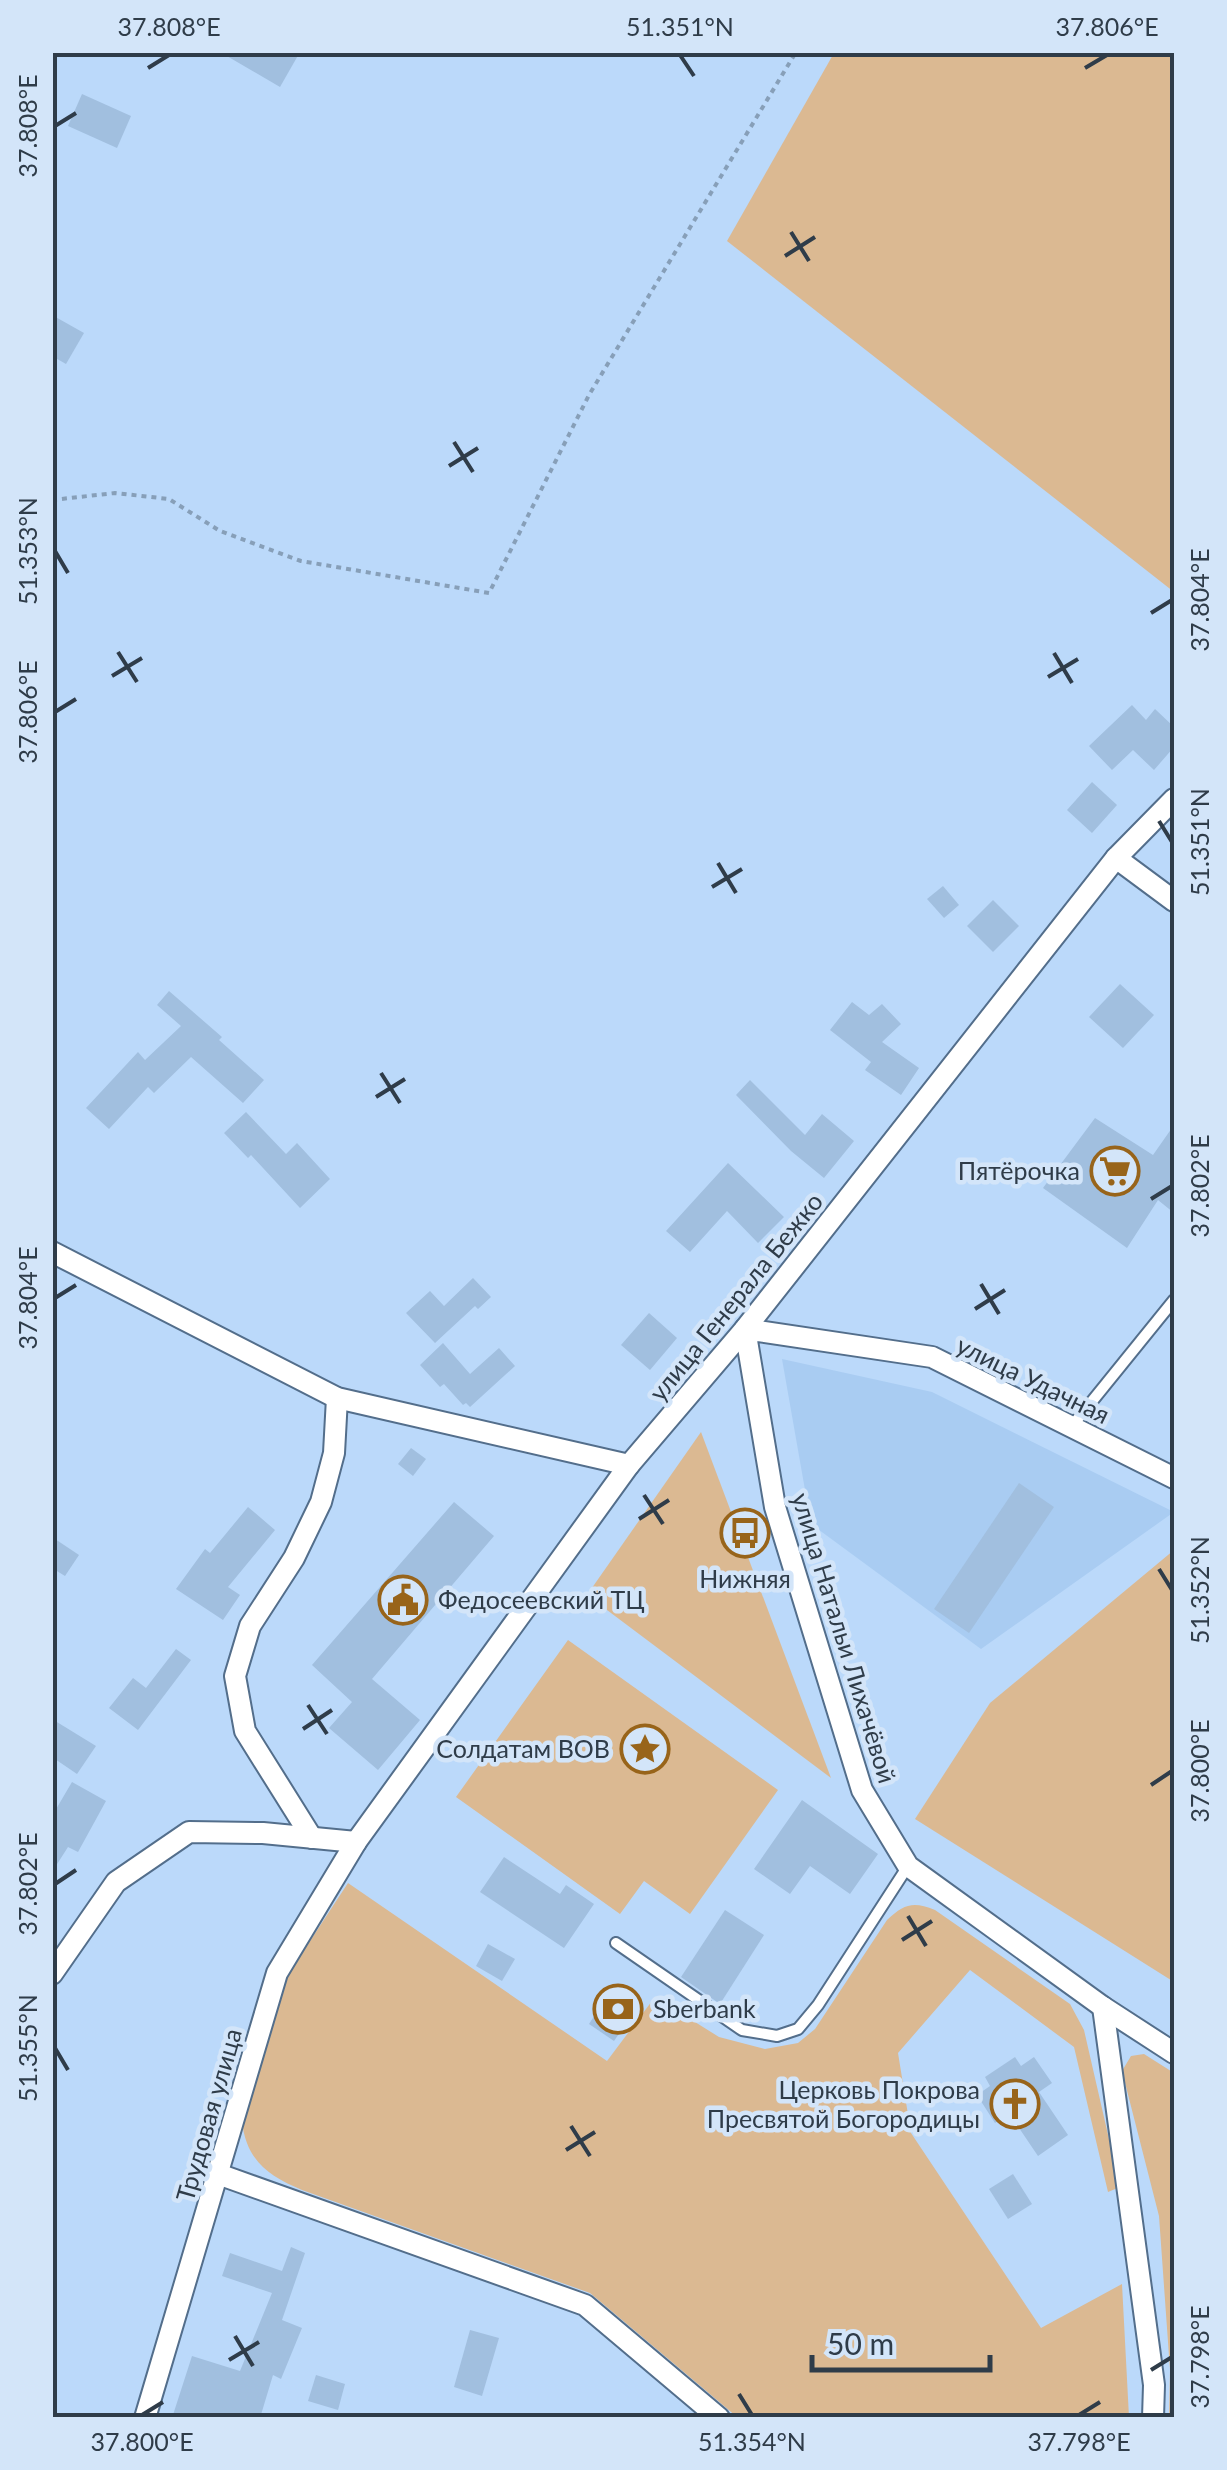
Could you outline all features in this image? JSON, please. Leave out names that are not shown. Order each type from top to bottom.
[{"type":"street","name":"улица Генерала Бежко","points":[[356,1842],[628,1466],[745,1329],[1116,858],[1174,799]]},
{"type":"street","points":[[1116,858],[1174,901]]},
{"type":"street","points":[[52,1252],[338,1398],[628,1466]]},
{"type":"street","name":"улица Удачная","points":[[745,1329],[932,1357],[1174,1478]]},
{"type":"street","name":"улица Натальи Лихачёвой","points":[[745,1329],[774,1508],[862,1790],[908,1866],[1103,2007],[1174,2053]]},
{"type":"street","points":[[312,1838],[246,1731],[235,1676],[250,1626],[294,1558],[322,1502],[334,1453],[338,1398]]},
{"type":"street","points":[[52,1974],[116,1882],[189,1832],[356,1842]]},
{"type":"street","name":"Трудовая улица","points":[[146,2418],[277,1973],[356,1842]]},
{"type":"street","points":[[1103,2007],[1154,2385],[1153,2418]]},
{"type":"street","points":[[218,2174],[585,2305],[719,2418]]},
{"type":"lane","points":[[1072,1427],[1174,1300]]},
{"type":"lane","points":[[616,1943],[742,2030],[776,2036],[798,2029],[818,2005],[908,1866]]},
{"type":"path","points":[[52,500],[115,493],[169,500],[220,531],[300,561],[489,593],[590,396],[796,52]]},
{"type":"shaded area","points":[[834,53],[1174,53],[1174,592],[727,241]]},
{"type":"shaded area","points":[[782,1359],[932,1392],[1174,1512],[981,1649],[811,1524]]},
{"type":"shaded area","points":[[701,1432],[831,1778],[587,1595]]},
{"type":"shaded area","points":[[1174,1550],[1174,1982],[915,1819],[990,1703]]},
{"type":"shaded area","points":[[568,1640],[778,1790],[690,1914],[644,1881],[620,1914],[456,1797]]},
{"type":"shaded area","points":[[348,1883],[607,2061],[655,1997],[719,2037],[765,2049],[798,2043],[815,2029],[887,1920],[909,1906],[935,1910],[1070,2004],[1084,2030],[1120,2187],[1108,2192],[1074,2047],[970,1970],[898,2053],[911,2133],[1041,2328],[1122,2284],[1129,2417],[737,2417],[590,2293],[279,2179],[254,2156],[242,2121],[289,1973]]},
{"type":"shaded area","points":[[1144,2054],[1174,2073],[1174,2417],[1169,2417],[1170,2370],[1159,2216],[1122,2071],[1131,2056]]},
{"type":"building","points":[[220,52],[300,52],[280,87]]},
{"type":"building","points":[[82,94],[131,116],[117,148],[68,126]]},
{"type":"building","points":[[52,315],[84,333],[66,364],[52,356]]},
{"type":"building","points":[[1132,705],[1146,720],[1155,709],[1174,727],[1174,747],[1154,770],[1133,750],[1112,770],[1089,746]]},
{"type":"building","points":[[1092,782],[1117,805],[1092,833],[1067,810]]},
{"type":"building","points":[[943,886],[959,905],[944,918],[927,899]]},
{"type":"building","points":[[993,900],[1019,926],[993,952],[967,926]]},
{"type":"building","points":[[1120,984],[1154,1015],[1123,1048],[1089,1017]]},
{"type":"building","points":[[169,991],[264,1080],[243,1103],[191,1057],[154,1093],[148,1087],[109,1129],[86,1108],[138,1052],[145,1060],[181,1026],[157,1005]]},
{"type":"building","points":[[852,1002],[869,1015],[882,1004],[901,1024],[882,1042],[919,1068],[901,1095],[865,1070],[871,1062],[830,1030]]},
{"type":"building","points":[[750,1080],[805,1135],[822,1114],[854,1141],[824,1178],[791,1151],[736,1095]]},
{"type":"building","points":[[246,1112],[286,1154],[297,1143],[330,1179],[300,1208],[251,1155],[248,1158],[224,1133]]},
{"type":"building","name":"Пятёрочка","points":[[1095,1118],[1153,1155],[1174,1125],[1174,1213],[1158,1200],[1127,1248],[1043,1188]]},
{"type":"building","points":[[728,1163],[784,1217],[758,1243],[727,1211],[690,1252],[666,1231]]},
{"type":"building","points":[[473,1278],[491,1297],[478,1309],[475,1306],[435,1343],[406,1313],[430,1291],[444,1306]]},
{"type":"building","points":[[649,1313],[677,1338],[650,1370],[621,1345]]},
{"type":"building","points":[[443,1343],[470,1374],[499,1348],[515,1366],[470,1407],[463,1405],[420,1365]]},
{"type":"building","points":[[411,1448],[426,1459],[413,1476],[398,1464]]},
{"type":"building","points":[[1019,1483],[1054,1507],[969,1633],[934,1609]]},
{"type":"building","name":"Федосеевский ТЦ","points":[[454,1502],[494,1536],[372,1679],[420,1720],[378,1770],[329,1728],[352,1702],[312,1665]]},
{"type":"building","points":[[248,1507],[275,1530],[228,1587],[240,1595],[223,1620],[176,1589],[205,1549],[210,1553]]},
{"type":"building","points":[[52,1537],[79,1555],[65,1576],[52,1568]]},
{"type":"building","points":[[176,1649],[191,1660],[138,1730],[109,1708],[133,1678],[146,1688]]},
{"type":"building","points":[[52,1719],[96,1746],[77,1774],[52,1757]]},
{"type":"building","points":[[72,1782],[106,1801],[78,1852],[68,1847],[52,1872],[52,1816]]},
{"type":"building","points":[[802,1800],[878,1854],[850,1894],[810,1866],[790,1894],[754,1869]]},
{"type":"building","points":[[504,1857],[560,1894],[566,1885],[594,1904],[564,1948],[480,1892]]},
{"type":"building","points":[[725,1910],[764,1935],[720,2004],[681,1977]]},
{"type":"building","points":[[488,1944],[515,1959],[502,1981],[476,1966]]},
{"type":"building","points":[[600,2007],[627,2022],[614,2041],[589,2024]]},
{"type":"building","name":"Церковь Покрова Пресвятой Богородицы","points":[[1015,2057],[1021,2066],[1034,2057],[1052,2083],[1039,2092],[1068,2135],[1038,2156],[1009,2113],[995,2123],[977,2095],[990,2086],[985,2077]]},
{"type":"building","points":[[1013,2174],[1032,2204],[1008,2219],[989,2189]]},
{"type":"building","points":[[291,2247],[305,2253],[282,2320],[302,2328],[281,2379],[273,2375],[260,2418],[172,2418],[192,2356],[240,2371],[272,2293],[222,2276],[230,2253],[282,2271]]},
{"type":"building","points":[[470,2330],[499,2338],[482,2396],[454,2387]]},
{"type":"building","points":[[316,2375],[345,2384],[338,2410],[308,2401]]},
{"type":"place","name":"Пятёрочка","points":[[1115,1171]]},
{"type":"place","name":"Нижняя","points":[[745,1533]]},
{"type":"place","name":"Федосеевский ТЦ","points":[[403,1600]]},
{"type":"place","name":"Солдатам ВОВ","points":[[645,1749]]},
{"type":"place","name":"Sberbank","points":[[618,2009]]},
{"type":"place","name":"Церковь Покрова Пресвятой Богородицы","points":[[1015,2104]]}]
